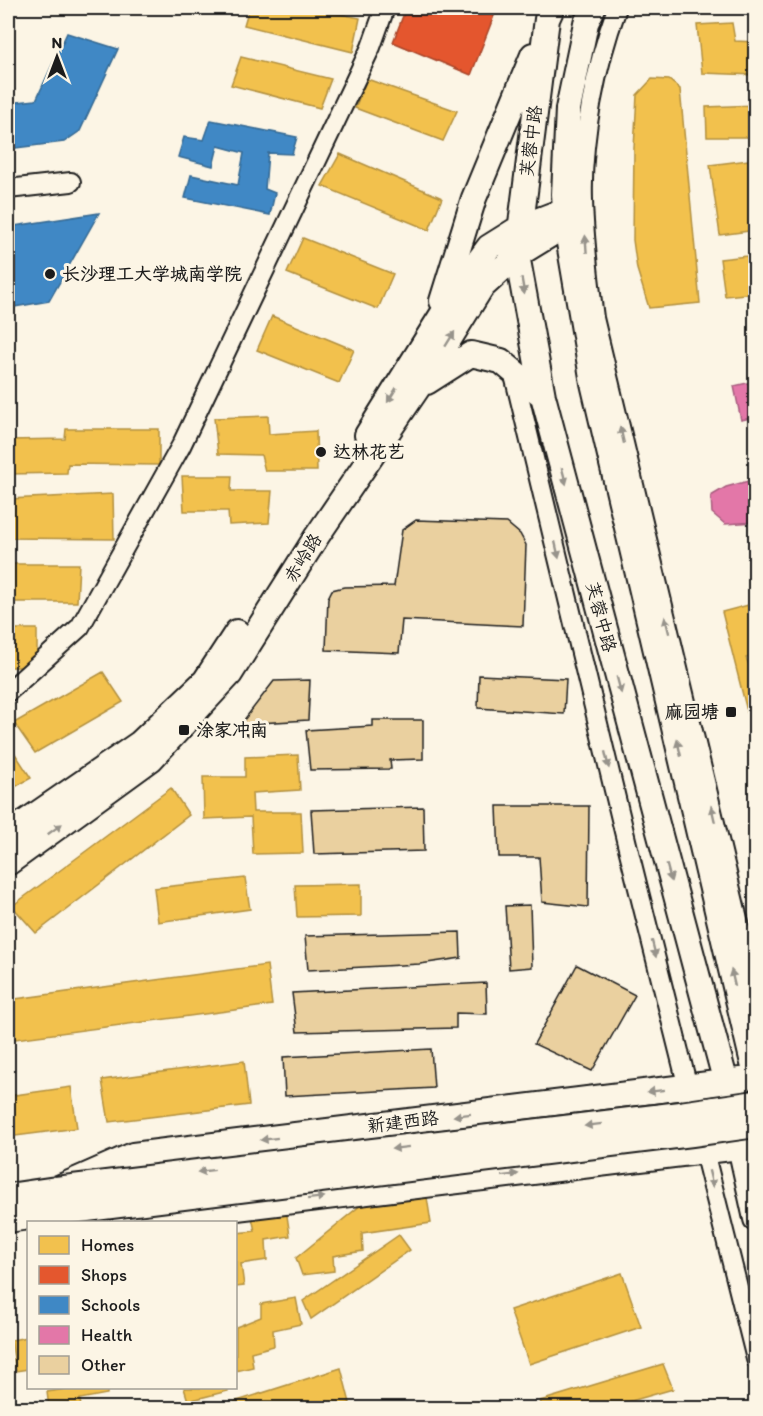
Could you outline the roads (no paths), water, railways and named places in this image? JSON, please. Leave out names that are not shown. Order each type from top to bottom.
[{"type":"main road","name":"芙蓉中路","points":[[593,8],[586,23],[568,109],[564,195],[566,218],[593,383],[756,1077]]},
{"type":"main road","name":"芙蓉中路","points":[[550,14],[517,255],[543,396],[726,1083],[748,1147],[756,1219]]},
{"type":"main road","name":"赤岭路","points":[[434,327],[474,198],[550,14]]},
{"type":"main road","name":"赤岭路","points":[[8,834],[140,743],[205,681],[360,446],[460,286],[489,247],[520,227],[566,218]]},
{"type":"main road","name":"赤岭路","points":[[8,863],[151,759],[230,674],[317,536],[481,288],[517,255],[566,218]]},
{"type":"main road","points":[[417,388],[471,354],[501,361],[543,396]]},
{"type":"main road","name":"新建西路","points":[[60,1201],[133,1155],[726,1083],[756,1077]]},
{"type":"main road","name":"新建西路","points":[[8,1220],[60,1201],[756,1103]]},
{"type":"main road","name":"新建西路","points":[[60,1201],[692,1134],[756,1125]]},
{"type":"main road","name":"新建西路","points":[[8,1196],[60,1201],[146,1219],[748,1147]]},
{"type":"street","points":[[8,692],[80,627],[181,446],[371,47],[385,8]]},
{"type":"street","points":[[617,8],[598,74],[587,134],[583,198],[594,318],[756,994]]},
{"type":"street","points":[[8,189],[71,182]]},
{"type":"street","points":[[513,371],[627,844],[756,1359]]},
{"type":"place","name":"长沙理工大学城南学院","points":[[50,274]]},
{"type":"place","name":"达林花艺","points":[[321,452]]},
{"type":"place","name":"麻园塘","points":[[731,712]]},
{"type":"place","name":"涂家冲南","points":[[184,730]]}]
